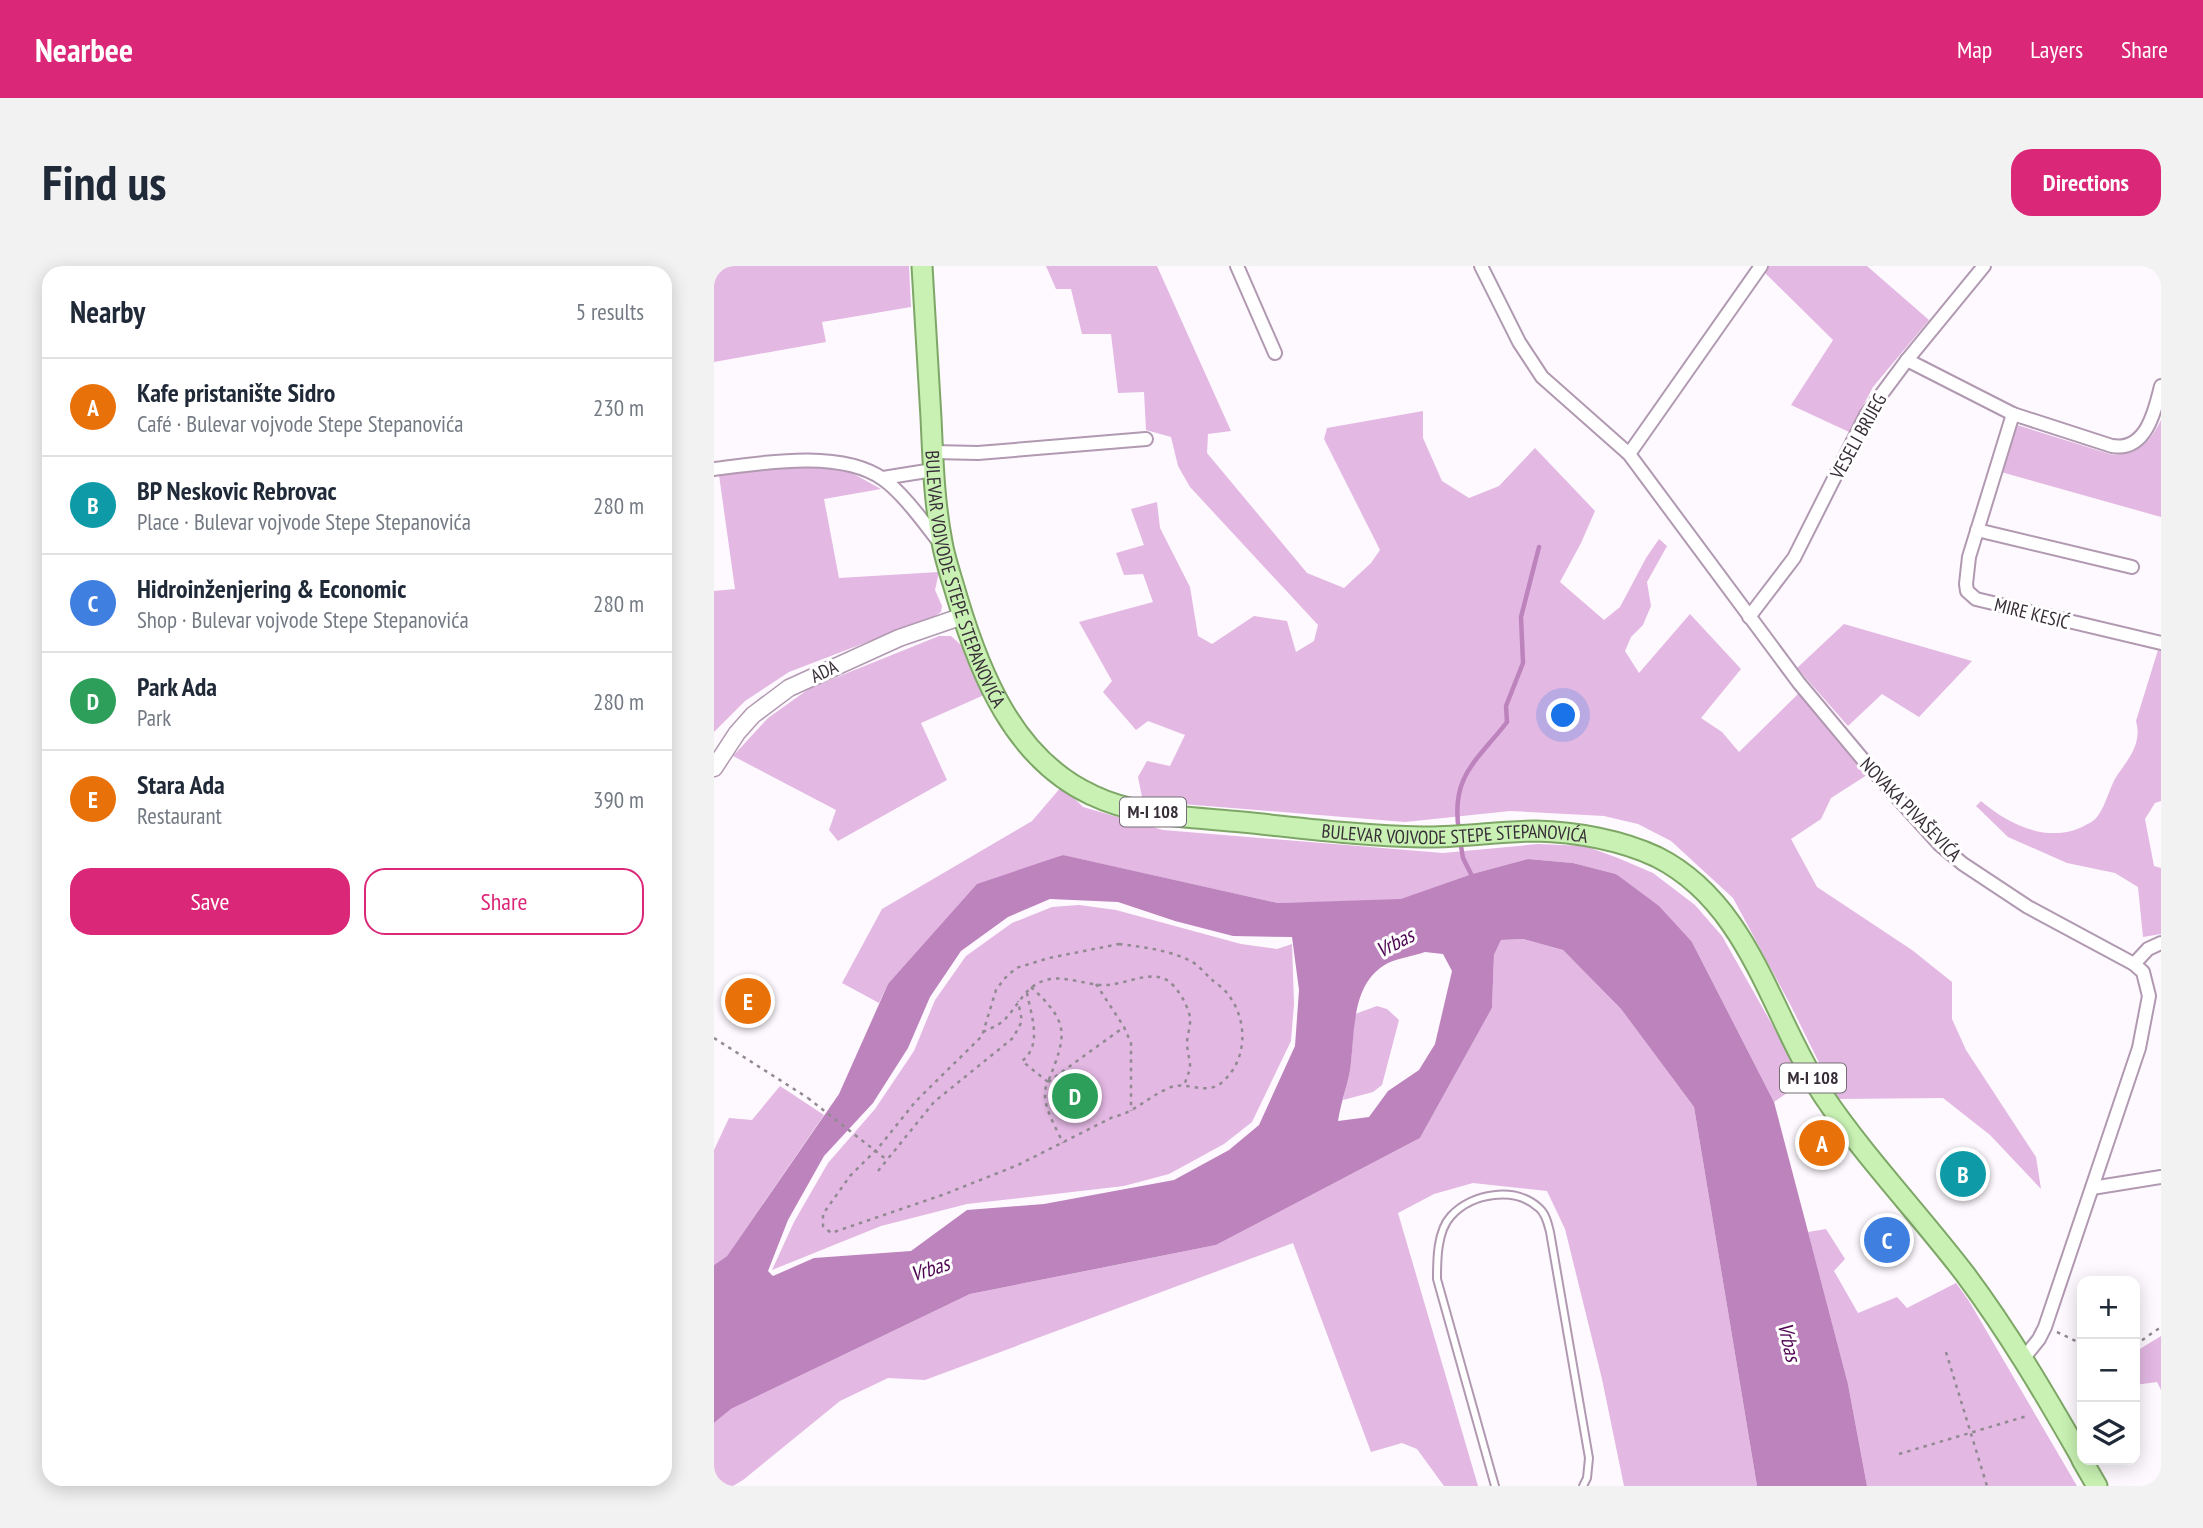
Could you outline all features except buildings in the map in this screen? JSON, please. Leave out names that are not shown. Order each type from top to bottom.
[{"type":"main road","name":"BULEVAR VOJVODE STEPE STEPANOVIĆA","points":[[922,266],[933,461],[943,545],[975,652],[992,690],[1020,736],[1053,770],[1096,798],[1157,813],[1348,832],[1443,837],[1538,831],[1616,843],[1655,856],[1675,868],[1701,888],[1742,939],[1804,1064],[1825,1097],[1969,1280],[2023,1359],[2077,1451]]},
{"type":"main road","name":"BULEVAR VOJVODE STEPE STEPANOVIĆA","points":[[2085,1465],[2097,1486]]},
{"type":"street","points":[[1237,266],[1275,353]]},
{"type":"street","name":"NOVAKA PIVAŠEVIĆA","points":[[1481,266],[1519,342],[1542,377],[1629,454],[1749,617],[1849,742],[1939,844],[1963,864],[2028,907],[2134,964]]},
{"type":"street","points":[[1629,454],[1761,266]]},
{"type":"street","name":"VESELI BRIJEG","points":[[1749,617],[1794,558],[1866,415],[1984,266]]},
{"type":"street","points":[[1907,360],[2013,414],[2112,446],[2126,447],[2134,443],[2146,430],[2161,386]]},
{"type":"street","name":"MIRE KESIĆ","points":[[2013,414],[1969,556],[1967,591],[1976,599],[2161,643]]},
{"type":"street","points":[[883,478],[933,461],[978,453],[1146,439]]},
{"type":"street","points":[[714,469],[792,460],[824,461],[857,468],[883,478],[943,545]]},
{"type":"street","points":[[1977,530],[2132,567]]},
{"type":"street","name":"ADA","points":[[714,768],[752,715],[789,688],[899,638],[963,616]]},
{"type":"street","points":[[2023,1359],[2045,1327],[2138,1048],[2148,1004],[2147,980],[2134,964],[2148,949],[2161,943]]},
{"type":"street","points":[[2092,1188],[2161,1177]]},
{"type":"lane","points":[[1495,1486],[1437,1279],[1437,1248],[1448,1218],[1465,1204],[1494,1195],[1518,1194],[1541,1209],[1550,1232],[1590,1458],[1583,1486]]},
{"type":"path","points":[[1119,944],[1157,949],[1193,962],[1228,994],[1242,1025],[1240,1058],[1237,1066],[1218,1086],[1201,1089],[1184,1085],[1167,1088],[1131,1111],[1018,1165],[945,1194],[831,1233],[823,1226],[823,1214],[850,1176],[879,1147],[916,1101],[982,1036],[996,990],[1016,968],[1049,958],[1119,944]]},
{"type":"path","points":[[983,1032],[1002,1022],[1031,987],[1044,980],[1096,984],[1126,983],[1147,976],[1162,977],[1173,985],[1183,999],[1190,1019],[1187,1045],[1192,1062],[1184,1085]]},
{"type":"path","points":[[1096,984],[1124,1027],[1130,1043],[1131,1111]]},
{"type":"path","points":[[1031,987],[1061,1023],[1062,1039],[1045,1087],[1045,1100],[1063,1143]]},
{"type":"path","points":[[1027,992],[1035,1035],[1033,1047],[1022,1061],[1048,1082]]},
{"type":"path","points":[[878,1171],[934,1102],[1013,1038],[1022,1021],[1018,1001]]},
{"type":"path","points":[[1048,1082],[1124,1027]]},
{"type":"path","points":[[714,1038],[808,1098],[887,1160]]},
{"type":"path","points":[[2045,1327],[2077,1342]]},
{"type":"path","points":[[2140,1342],[2161,1327]]},
{"type":"path","points":[[1946,1352],[1987,1486]]},
{"type":"path","points":[[1899,1454],[2027,1416]]},
{"type":"shaded area","points":[[714,266],[909,266],[911,307],[822,322],[826,342],[714,362]]},
{"type":"shaded area","points":[[1046,266],[1157,266],[1231,431],[1208,434],[1207,453],[1307,573],[1344,588],[1371,563],[1380,550],[1324,439],[1327,428],[1423,411],[1423,438],[1442,481],[1469,498],[1499,486],[1535,448],[1595,511],[1560,582],[1604,620],[1620,607],[1659,539],[1667,546],[1647,582],[1651,606],[1643,625],[1631,637],[1625,651],[1639,673],[1690,614],[1741,669],[1701,718],[1722,732],[1739,752],[1799,693],[1867,775],[1831,798],[1821,819],[1791,839],[1817,887],[1912,950],[1952,982],[1952,1019],[1966,1050],[2036,1157],[2041,1189],[1990,1135],[1943,1098],[1837,1099],[1733,898],[1671,841],[1638,824],[1604,816],[1510,811],[1405,822],[1170,803],[1142,797],[1138,777],[1147,761],[1170,766],[1185,735],[1148,721],[1136,730],[1103,692],[1112,681],[1079,622],[1153,602],[1143,574],[1124,575],[1116,553],[1144,545],[1131,509],[1157,502],[1160,528],[1190,587],[1198,636],[1212,644],[1254,616],[1287,621],[1296,652],[1314,641],[1318,625],[1190,487],[1178,466],[1171,437],[1146,430],[1144,392],[1118,393],[1111,334],[1082,334],[1071,289],[1056,289]]},
{"type":"shaded area","points":[[1767,266],[1867,266],[1929,320],[1873,387],[1849,432],[1791,405],[1833,340],[1763,271]]},
{"type":"shaded area","points":[[2161,420],[2161,517],[2001,472],[2017,425],[2113,455],[2130,452],[2143,445]]},
{"type":"shaded area","points":[[802,463],[852,473],[881,489],[824,499],[839,578],[939,572],[935,590],[942,606],[941,612],[789,672],[745,701],[714,732],[714,591],[735,589],[719,475]]},
{"type":"shaded area","points":[[1844,624],[1972,661],[1919,717],[1882,694],[1848,726],[1797,668]]},
{"type":"shaded area","points":[[939,636],[951,636],[961,645],[984,695],[921,723],[947,780],[838,841],[829,830],[836,810],[733,756],[768,718],[810,688]]},
{"type":"shaded area","points":[[2158,650],[2161,651],[2161,801],[2155,803],[2145,819],[2154,866],[2161,868],[2161,934],[2143,937],[2138,887],[2115,873],[2067,863],[2008,837],[1976,806],[1981,801],[2004,818],[2043,832],[2071,831],[2094,820],[2134,749],[2136,721]]},
{"type":"shaded area","points":[[1062,786],[1083,807],[1163,830],[1443,853],[1538,844],[1585,846],[1618,858],[1653,873],[1695,905],[1722,936],[1804,1081],[1774,1102],[1692,942],[1616,874],[1573,863],[1528,859],[1472,874],[1401,900],[1278,903],[1062,855],[888,984],[879,1003],[842,983],[882,909],[1032,821]]},
{"type":"shaded area","points":[[1079,905],[1116,910],[1241,944],[1277,949],[1292,944],[1294,1004],[1291,1041],[1252,1122],[1224,1144],[1169,1174],[1124,1186],[967,1204],[881,1226],[772,1270],[794,1222],[828,1163],[875,1109],[914,1051],[935,1000],[966,956],[1012,923],[1052,907]]},
{"type":"shaded area","points":[[1523,939],[1563,950],[1621,1009],[1694,1107],[1757,1486],[1624,1486],[1602,1379],[1565,1229],[1547,1191],[1473,1183],[1434,1194],[1398,1213],[1478,1486],[1444,1486],[1417,1449],[1402,1443],[1371,1452],[1293,1243],[925,1380],[888,1378],[840,1401],[743,1480],[733,1486],[714,1486],[714,1423],[731,1409],[970,1294],[1216,1245],[1420,1138],[1492,1008],[1494,955],[1501,940]]},
{"type":"shaded area","points":[[1377,1006],[1387,1009],[1399,1020],[1382,1085],[1373,1092],[1343,1100],[1351,1062],[1355,1014]]},
{"type":"shaded area","points":[[780,1086],[824,1115],[727,1256],[714,1265],[714,1150],[729,1118],[752,1120]]},
{"type":"shaded area","points":[[1826,1229],[1845,1259],[1834,1271],[1858,1313],[1897,1297],[1907,1308],[1956,1283],[2077,1486],[1867,1486],[1848,1384],[1808,1232]]},
{"type":"shaded area","points":[[2161,1336],[2161,1390],[2157,1382],[2140,1384],[2140,1349]]},
{"type":"water","name":"Vrbas","points":[[1063,855],[1278,903],[1401,899],[1472,874],[1528,859],[1573,863],[1616,874],[1659,906],[1692,942],[1774,1102],[1848,1384],[1867,1486],[1757,1486],[1694,1107],[1621,1009],[1563,950],[1523,939],[1501,940],[1494,955],[1492,1008],[1420,1138],[1216,1245],[970,1294],[731,1409],[714,1423],[714,1265],[727,1256],[839,1094],[888,984],[977,884]],"holes":[[[1050,899],[1118,902],[1233,936],[1292,937],[1299,990],[1295,1046],[1259,1125],[1229,1150],[1174,1180],[1044,1204],[967,1210],[911,1251],[814,1258],[773,1276],[768,1271],[788,1220],[824,1156],[873,1103],[908,1048],[930,997],[961,951],[1008,917]],[[1425,952],[1443,954],[1452,971],[1435,1044],[1419,1070],[1388,1091],[1369,1117],[1338,1121],[1350,1069],[1358,1007],[1368,982],[1376,971],[1388,963]]]},
{"type":"waterway","points":[[1459,831],[1457,812],[1462,783],[1476,759],[1507,722],[1506,706],[1523,663],[1521,617],[1539,547]]},
{"type":"waterway","points":[[1460,840],[1463,858],[1473,878]]},
{"type":"place","name":"Stara Ada","points":[[748,1001]]},
{"type":"place","name":"Park Ada","points":[[1075,1096]]},
{"type":"place","name":"Kafe pristanište Sidro","points":[[1822,1143]]},
{"type":"place","name":"BP Neskovic Rebrovac","points":[[1963,1174]]},
{"type":"place","name":"Hidroinženjering & Economic","points":[[1887,1240]]}]
